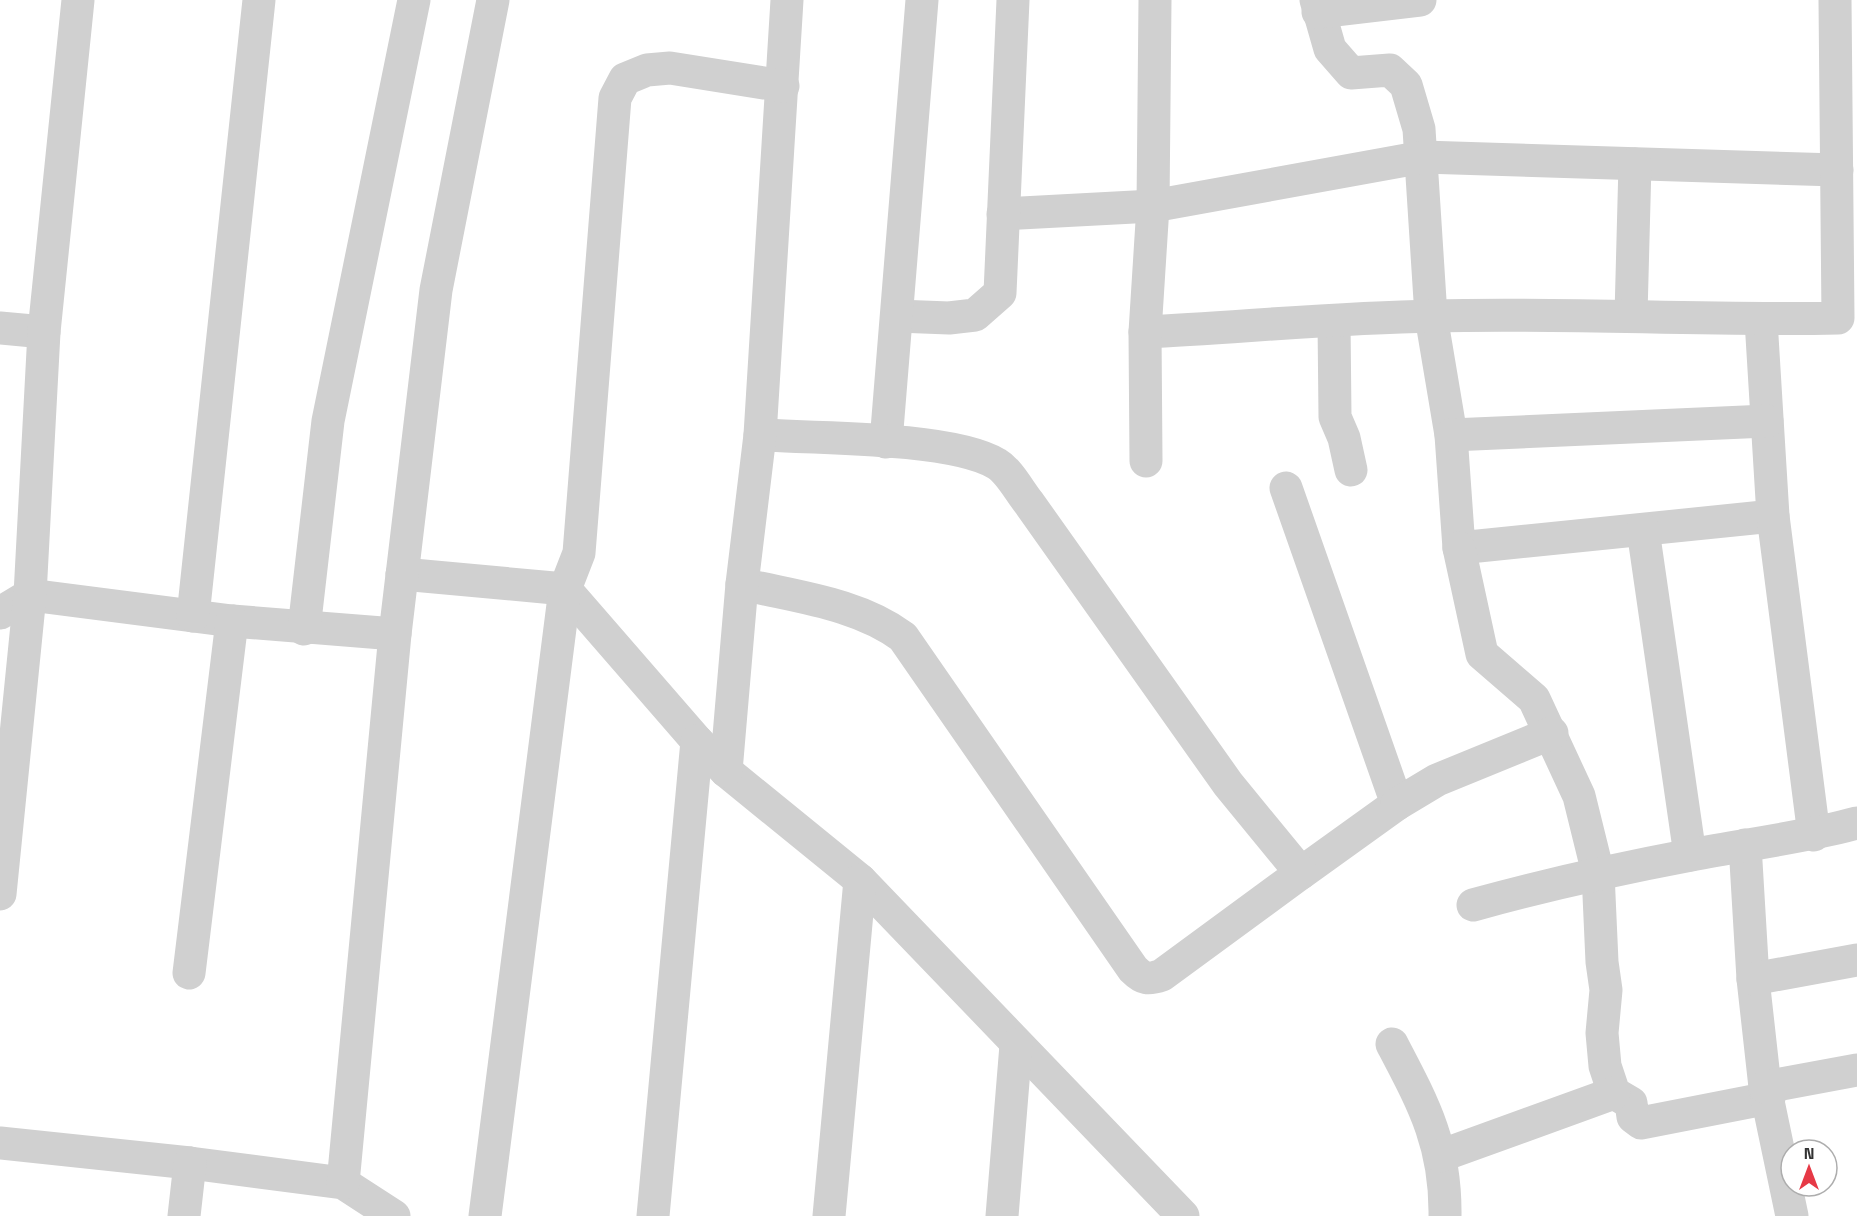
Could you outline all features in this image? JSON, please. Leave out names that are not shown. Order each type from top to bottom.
[{"type":"street","points":[[0,894],[30,595],[44,332],[78,0]]},
{"type":"street","points":[[193,616],[259,0]]},
{"type":"street","points":[[304,629],[328,421],[414,0]]},
{"type":"street","points":[[343,1183],[395,634],[436,290],[493,0]]},
{"type":"street","points":[[726,771],[742,584],[760,435],[787,0]]},
{"type":"street","points":[[886,442],[922,0]]},
{"type":"street","points":[[897,315],[949,318],[975,315],[986,308],[1000,293],[1013,0]]},
{"type":"street","points":[[1146,461],[1145,332],[1153,206],[1155,0]]},
{"type":"street","points":[[1419,0],[1317,6],[1330,49],[1351,73],[1390,70],[1406,85],[1419,129],[1423,157],[1431,315],[1451,435],[1459,548],[1482,654],[1534,699],[1552,733],[1579,796],[1598,873],[1602,962],[1606,990],[1602,1033],[1605,1066],[1614,1093],[1631,1103],[1633,1117],[1641,1123],[1857,1070]]},
{"type":"street","points":[[1145,332],[1431,315],[1631,315],[1761,320],[1838,318],[1835,0]]},
{"type":"street","points":[[485,1216],[566,589],[579,553],[615,98],[625,79],[647,70],[670,68],[783,86]]},
{"type":"street","points":[[1003,214],[1153,206],[1423,157],[1837,170]]},
{"type":"street","points":[[1631,315],[1635,164]]},
{"type":"street","points":[[1761,320],[1773,516],[1814,835]]},
{"type":"street","points":[[1334,321],[1335,417],[1344,438],[1351,470]]},
{"type":"street","points":[[0,328],[44,332]]},
{"type":"street","points":[[1451,435],[1767,421]]},
{"type":"street","points":[[760,435],[886,442],[959,450],[998,464],[1029,503],[1228,784],[1301,873]]},
{"type":"street","points":[[1286,488],[1397,804]]},
{"type":"street","points":[[1459,548],[1773,516]]},
{"type":"street","points":[[1643,530],[1690,855]]},
{"type":"street","points":[[402,574],[566,589],[697,741],[726,771],[860,880],[1180,1215]]},
{"type":"street","points":[[742,584],[862,613],[883,622],[903,637],[1133,969],[1141,977],[1150,980],[1162,975],[1397,804],[1437,780],[1552,733]]},
{"type":"street","points":[[0,613],[30,595],[304,629],[395,634]]},
{"type":"street","points":[[189,973],[232,621]]},
{"type":"street","points":[[653,1216],[697,741]]},
{"type":"street","points":[[1473,905],[1598,873],[1745,845],[1814,835],[1857,822]]},
{"type":"street","points":[[1745,845],[1753,979],[1767,1092],[1792,1216]]},
{"type":"street","points":[[829,1216],[860,880]]},
{"type":"street","points":[[1753,979],[1857,960]]},
{"type":"street","points":[[1392,1044],[1426,1110],[1440,1156],[1445,1183],[1444,1216]]},
{"type":"street","points":[[1002,1216],[1016,1045]]},
{"type":"street","points":[[1440,1156],[1614,1093]]},
{"type":"street","points":[[0,1143],[190,1163],[343,1183],[394,1216]]},
{"type":"street","points":[[184,1216],[190,1163]]}]
